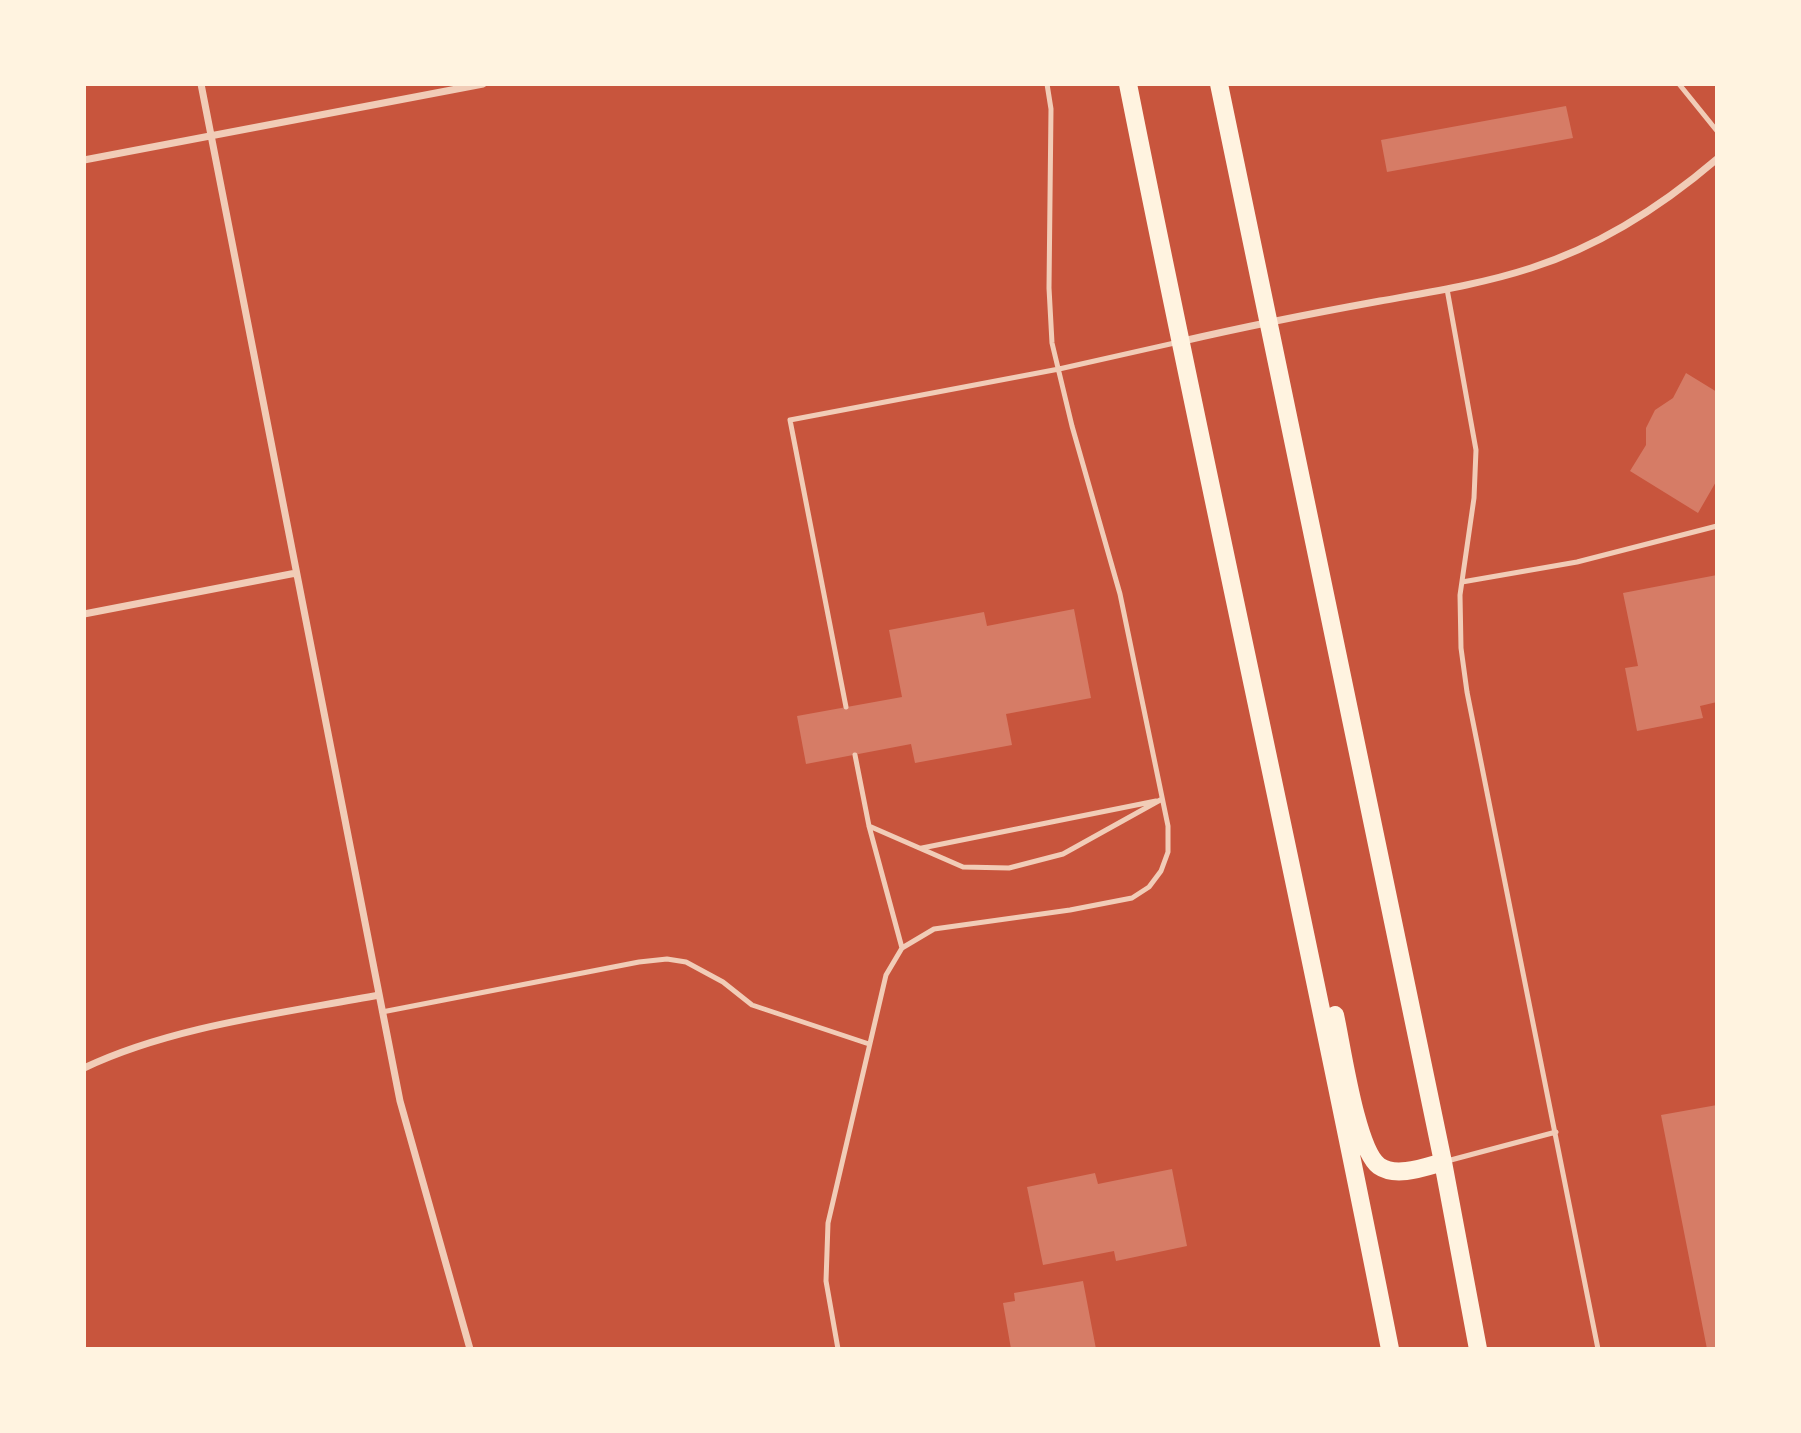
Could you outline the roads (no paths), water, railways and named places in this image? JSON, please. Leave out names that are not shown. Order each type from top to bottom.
[{"type":"main road","points":[[1128,84],[1179,342],[1313,968],[1390,1349]]},
{"type":"main road","points":[[1219,84],[1266,322],[1443,1162],[1478,1349]]},
{"type":"main road","points":[[1313,968],[1332,1001],[1366,1149],[1380,1167],[1405,1172],[1443,1162]]},
{"type":"street","points":[[201,84],[400,1101],[470,1349]]},
{"type":"street","points":[[84,160],[483,84]]},
{"type":"street","points":[[1179,342],[1266,322],[1447,289],[1531,268],[1593,243],[1646,213],[1717,159]]},
{"type":"street","points":[[84,614],[296,573]]},
{"type":"street","points":[[84,1068],[108,1056],[195,1031],[379,995]]},
{"type":"lane","points":[[838,1349],[826,1281],[828,1223],[886,975],[902,948],[934,929],[1070,910],[1132,898],[1149,887],[1161,871],[1168,852],[1168,826],[1163,799],[1120,594],[1072,426],[1052,343],[1049,288],[1051,108],[1047,84]]},
{"type":"lane","points":[[1679,84],[1717,131]]},
{"type":"lane","points":[[1447,289],[1476,450],[1474,498],[1462,582],[1461,648],[1467,692],[1598,1349]]},
{"type":"lane","points":[[846,707],[790,420],[1059,369],[1179,342]]},
{"type":"lane","points":[[1462,582],[1577,562],[1717,526]]},
{"type":"lane","points":[[855,755],[869,826],[902,948]]},
{"type":"lane","points":[[869,826],[962,867],[1009,868],[1063,854],[1163,799]]},
{"type":"lane","points":[[922,848],[1163,799]]},
{"type":"lane","points":[[382,1012],[639,962],[667,959],[686,962],[723,982],[752,1005],[869,1044]]},
{"type":"lane","points":[[1443,1162],[1556,1132]]}]
